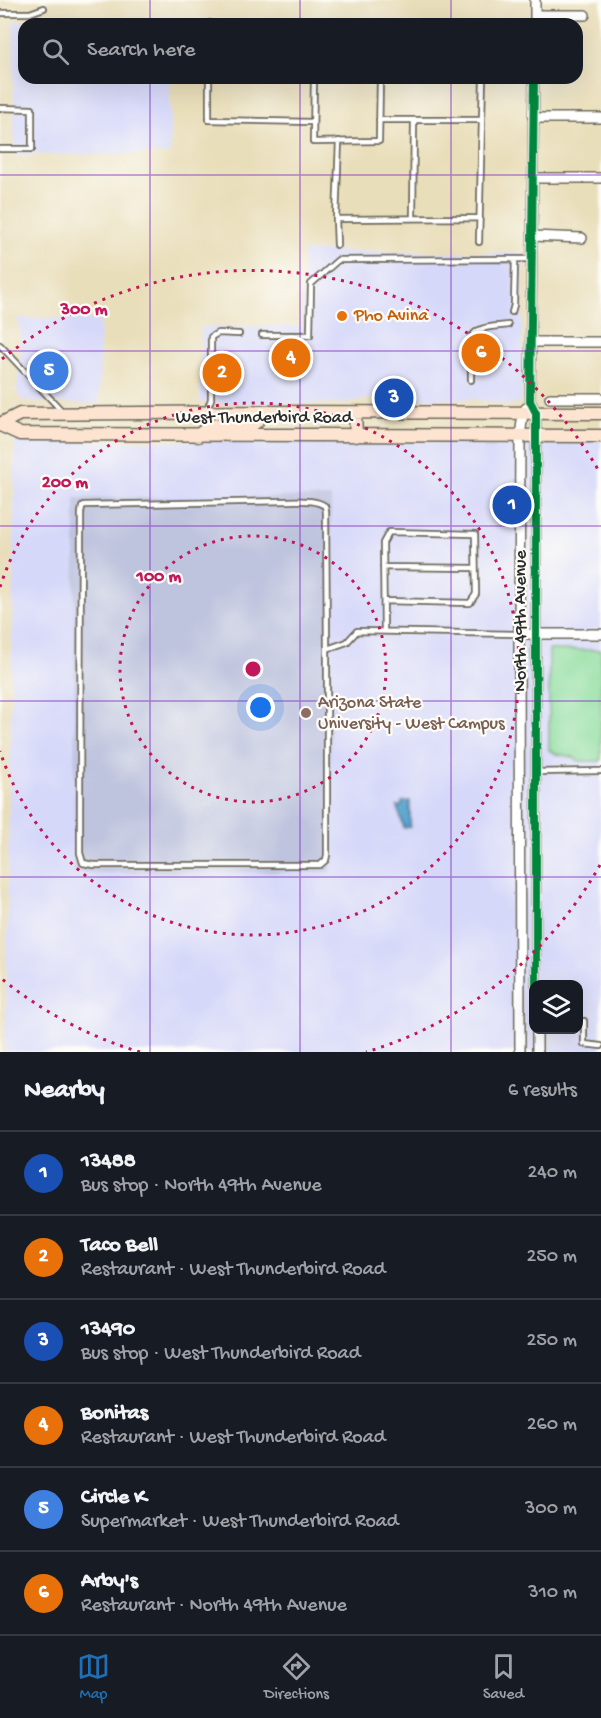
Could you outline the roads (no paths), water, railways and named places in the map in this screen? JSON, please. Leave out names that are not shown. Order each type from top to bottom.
[{"type":"main road","points":[[198,436],[209,426],[250,425],[258,421],[262,412]]},
{"type":"main road","points":[[355,413],[356,436]]},
{"type":"main road","name":"West Thunderbird Road","points":[[0,424],[20,414],[601,413]]},
{"type":"main road","name":"West Thunderbird Road","points":[[0,424],[20,434],[601,436]]},
{"type":"street","points":[[535,0],[535,18]]},
{"type":"street","points":[[555,18],[585,15]]},
{"type":"street","name":"North 49th Avenue","points":[[534,84],[530,401],[536,413],[536,980]]},
{"type":"street","points":[[533,118],[601,118]]},
{"type":"street","points":[[533,178],[601,178]]},
{"type":"street","points":[[532,236],[582,238]]},
{"type":"street","points":[[531,342],[601,342]]},
{"type":"street","points":[[550,398],[601,398]]},
{"type":"street","name":"North 49th Avenue","points":[[520,1052],[520,437],[523,413],[530,401]]},
{"type":"street","points":[[519,634],[601,634]]},
{"type":"street","points":[[537,1034],[537,1052]]},
{"type":"lane","points":[[0,13],[30,13],[44,9]]},
{"type":"lane","points":[[209,84],[209,120],[313,122]]},
{"type":"lane","points":[[314,84],[313,142],[379,141],[380,84]]},
{"type":"lane","points":[[479,242],[483,84]]},
{"type":"lane","points":[[0,108],[32,109],[32,148],[0,149]]},
{"type":"lane","points":[[379,120],[482,120]]},
{"type":"lane","points":[[413,218],[414,121]]},
{"type":"lane","points":[[337,245],[339,141]]},
{"type":"lane","points":[[336,219],[480,218]]},
{"type":"lane","points":[[512,312],[515,259]]},
{"type":"lane","points":[[262,335],[310,335],[310,284],[338,260],[532,259]]},
{"type":"lane","points":[[471,380],[472,333],[476,330],[508,325]]},
{"type":"lane","points":[[206,413],[211,399],[211,337],[218,333],[239,334]]},
{"type":"lane","points":[[0,345],[66,414]]},
{"type":"lane","points":[[568,398],[568,413]]},
{"type":"lane","points":[[288,501],[321,503],[326,512],[327,649],[327,855],[324,862],[320,865],[94,865],[83,863],[80,853],[80,783],[81,513],[84,505],[288,501]]},
{"type":"lane","points":[[384,601],[470,603],[476,594],[475,534],[389,532],[383,543],[384,631]]},
{"type":"lane","points":[[383,567],[475,568]]},
{"type":"lane","points":[[327,649],[347,642],[357,631],[519,634]]},
{"type":"lane","points":[[536,772],[601,771]]},
{"type":"lane","points":[[584,1022],[584,1044],[601,1046]]},
{"type":"water","points":[[410,801],[410,827],[404,828],[397,806],[402,806],[402,802]]},
{"type":"place","name":"Pho Avina","points":[[342,316]]},
{"type":"place","name":"Arby's","points":[[481,353]]},
{"type":"place","name":"Bonitas","points":[[291,358]]},
{"type":"place","name":"Circle K","points":[[49,371]]},
{"type":"place","name":"Taco Bell","points":[[222,373]]},
{"type":"place","name":"13490","points":[[394,398]]},
{"type":"place","name":"13488","points":[[512,505]]},
{"type":"place","name":"Arizona State University - West Campus","points":[[306,713]]}]
